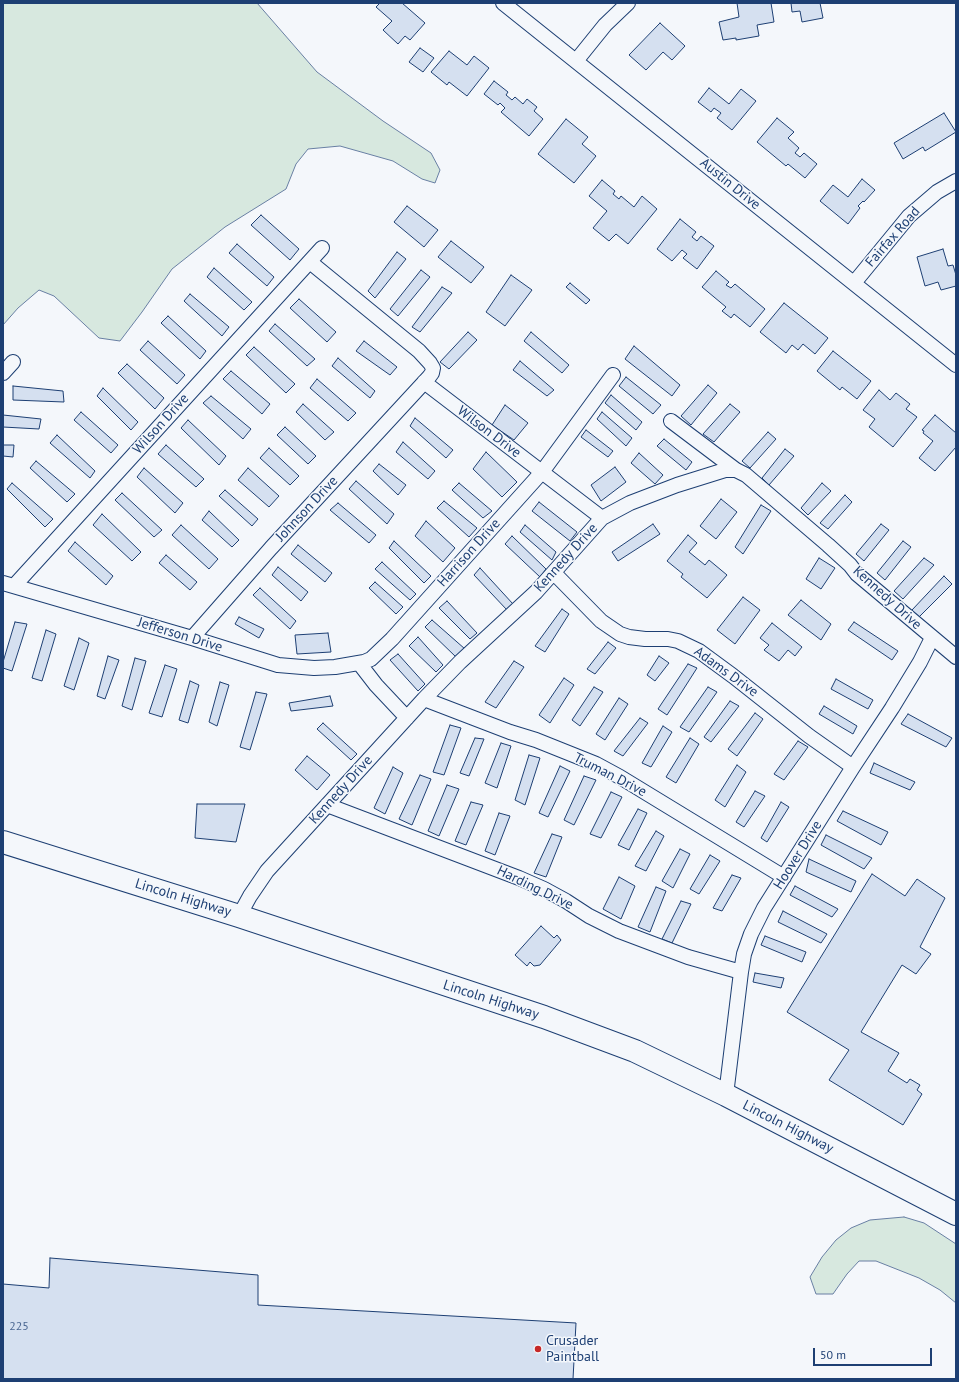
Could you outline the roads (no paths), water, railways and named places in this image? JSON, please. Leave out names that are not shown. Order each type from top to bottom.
[{"type":"main road","name":"Lincoln Highway","points":[[3,842],[239,916],[590,1033],[635,1051],[726,1095],[956,1214]]},
{"type":"street","name":"Austin Drive","points":[[503,3],[956,365]]},
{"type":"street","points":[[576,61],[605,25],[628,3]]},
{"type":"street","name":"Fairfax Road","points":[[854,283],[909,216],[937,192],[956,181]]},
{"type":"street","name":"Wilson Drive","points":[[8,584],[322,248]]},
{"type":"street","points":[[310,262],[419,351],[433,368],[429,377],[424,382]]},
{"type":"street","points":[[3,373],[13,362]]},
{"type":"street","name":"Harrison Drive","points":[[359,664],[371,659],[392,639],[542,472],[613,375]]},
{"type":"street","name":"Wilson Drive","points":[[424,382],[602,518]]},
{"type":"street","name":"Johnson Drive","points":[[192,638],[271,548],[424,382]]},
{"type":"street","points":[[670,421],[736,470]]},
{"type":"street","name":"Kennedy Drive","points":[[239,916],[250,896],[267,871],[424,698],[460,662],[536,592],[602,518],[630,503],[677,485],[725,470],[736,470],[746,475],[828,545],[850,565],[857,574],[956,657]]},
{"type":"street","name":"Adams Drive","points":[[554,573],[601,621],[620,634],[645,639],[678,641],[699,651],[809,736],[853,767]]},
{"type":"street","name":"Jefferson Drive","points":[[8,584],[278,665],[314,668],[359,664]]},
{"type":"street","name":"Hoover Drive","points":[[726,1095],[741,972],[744,954],[751,934],[764,908],[892,708],[920,662],[932,638]]},
{"type":"street","points":[[359,664],[376,685],[407,718]]},
{"type":"street","name":"Truman Drive","points":[[424,698],[596,764],[620,777],[784,877]]},
{"type":"street","name":"Harding Drive","points":[[327,805],[519,878],[550,892],[589,916],[619,931],[675,952],[741,972]]},
{"type":"place","name":"Crusader Paintball","points":[[538,1349]]}]
